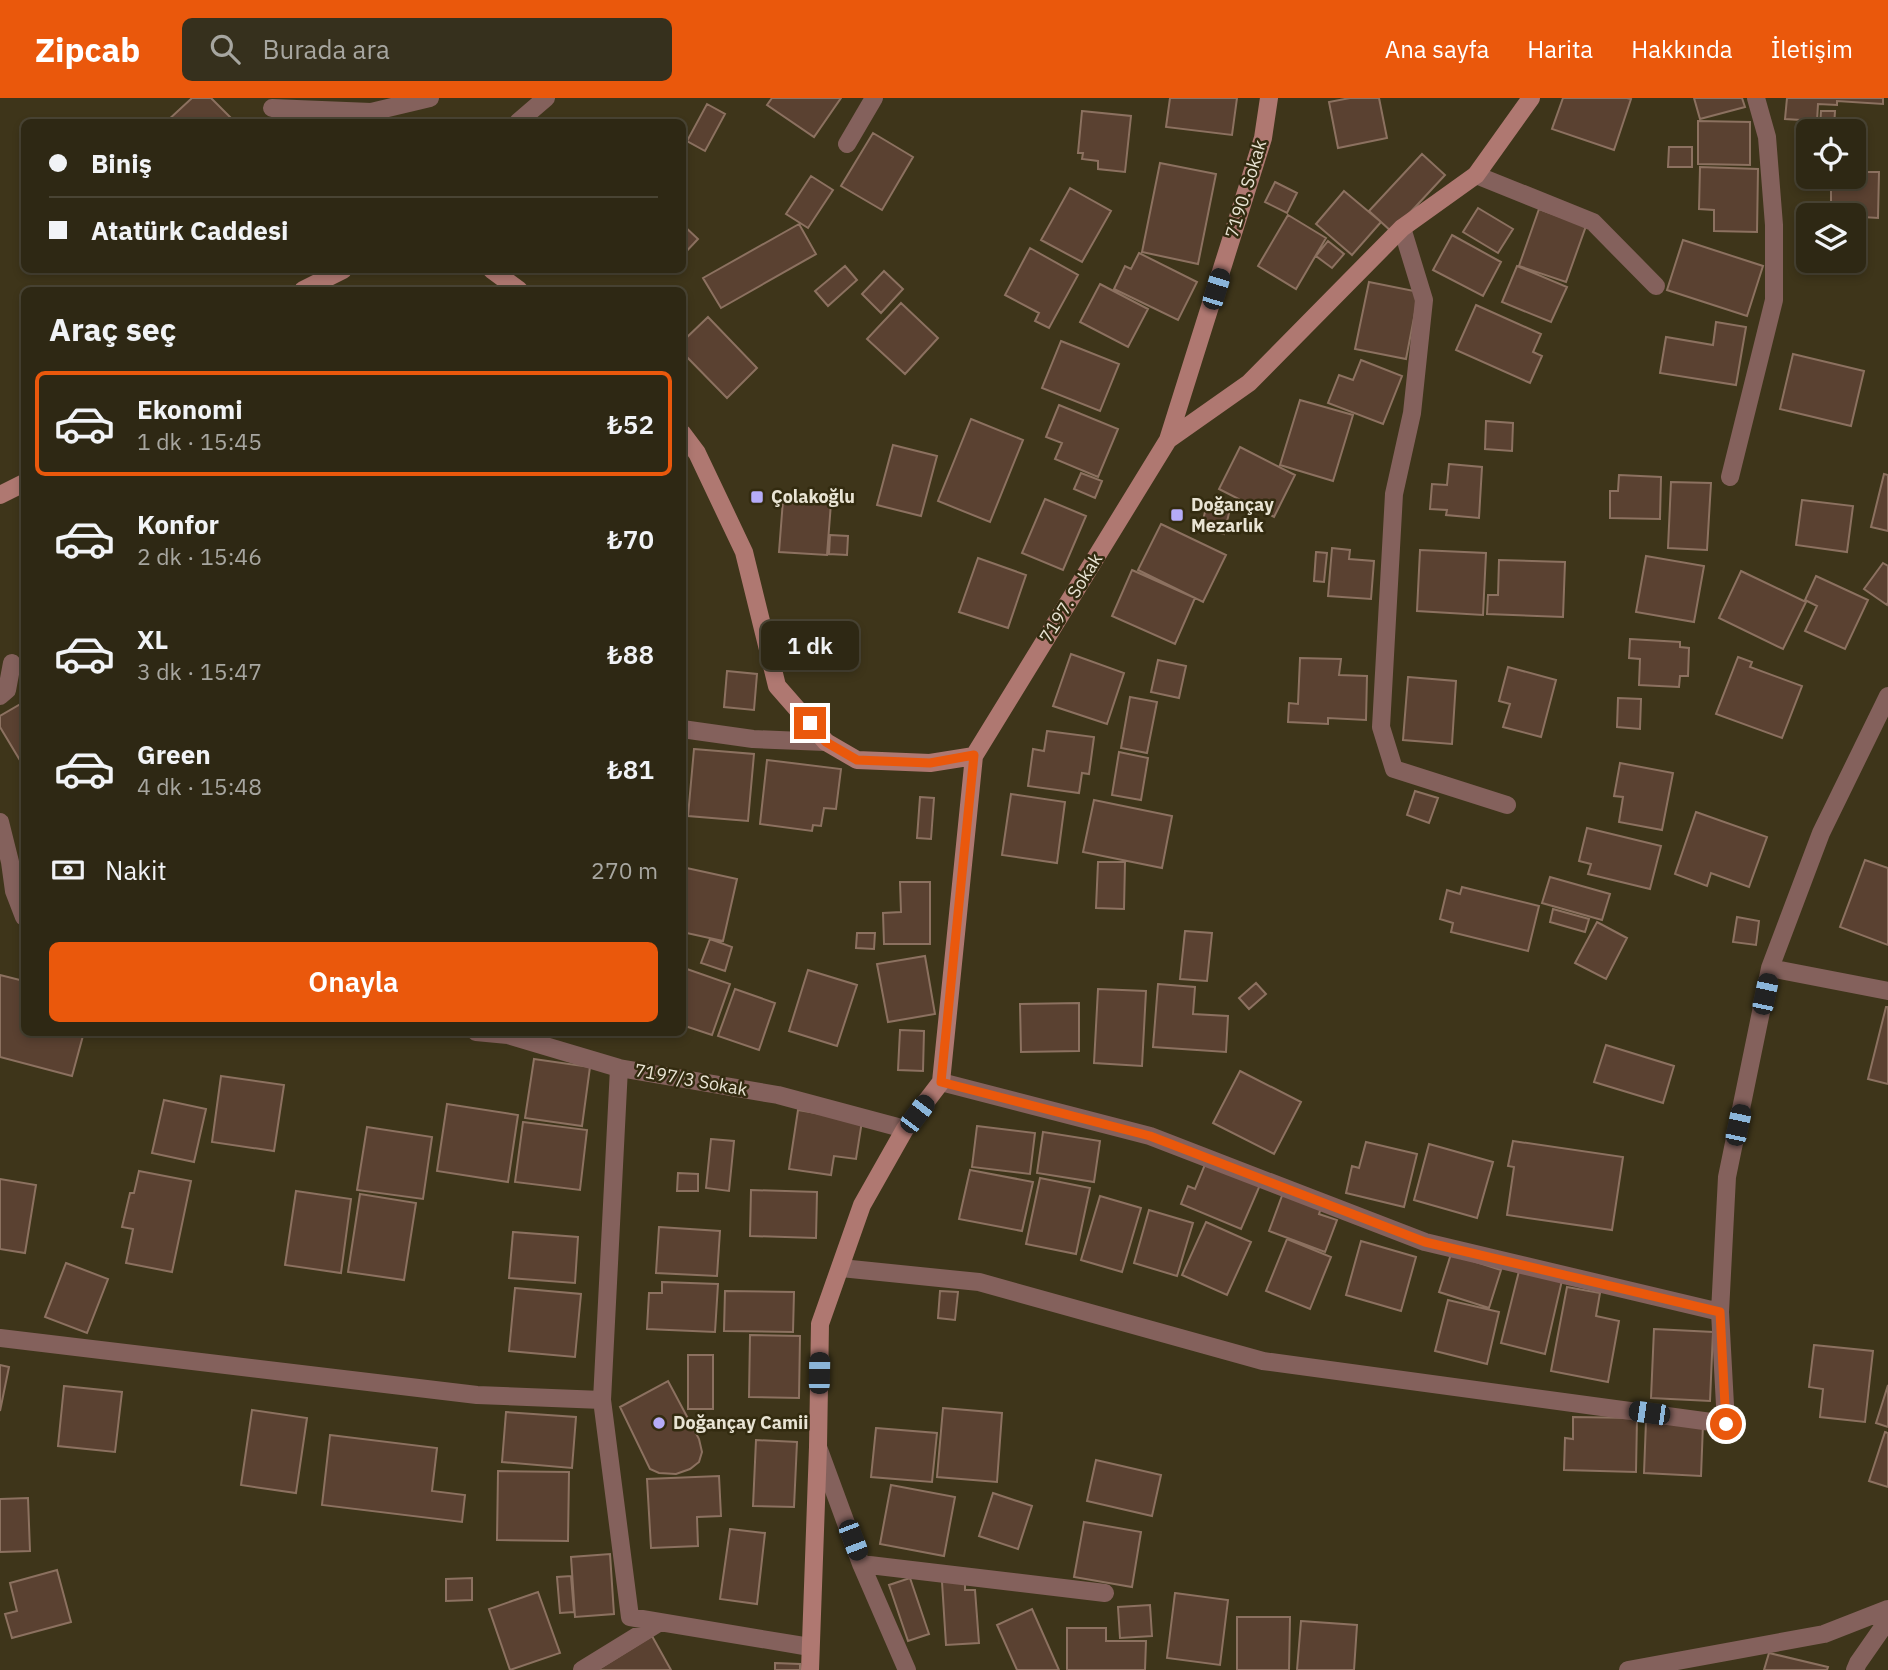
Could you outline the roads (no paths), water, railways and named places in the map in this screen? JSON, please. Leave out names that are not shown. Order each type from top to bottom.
[{"type":"street","points":[[272,108],[371,112],[430,98]]},
{"type":"street","points":[[522,119],[546,98]]},
{"type":"street","points":[[847,144],[874,98]]},
{"type":"street","name":"7190. Sokak","points":[[1168,440],[1263,138],[1269,98]]},
{"type":"street","points":[[1168,440],[1249,383],[1402,228],[1476,175],[1531,98]]},
{"type":"street","points":[[1730,477],[1774,300],[1774,225],[1767,137],[1756,98]]},
{"type":"street","points":[[1476,175],[1593,222],[1656,286]]},
{"type":"street","points":[[1402,228],[1424,300],[1412,413],[1394,494],[1381,727],[1394,769],[1507,806]]},
{"type":"street","points":[[309,287],[338,273]]},
{"type":"street","points":[[496,273],[515,287]]},
{"type":"street","points":[[686,438],[697,453],[744,552],[777,686],[826,742],[857,760],[930,763],[974,755],[941,1082],[905,1129],[862,1205],[820,1324],[810,1670]]},
{"type":"street","name":"7197. Sokak","points":[[974,755],[1168,440]]},
{"type":"street","points":[[0,495],[21,484]]},
{"type":"street","points":[[0,696],[7,690],[12,663]]},
{"type":"street","points":[[841,1268],[979,1282],[1263,1361],[1726,1424],[1720,1312],[1727,1177],[1770,968],[1821,833],[1887,700]]},
{"type":"street","points":[[686,730],[753,738],[826,742]]},
{"type":"street","points":[[0,822],[14,891],[21,909]]},
{"type":"street","points":[[1770,968],[1888,991]]},
{"type":"street","name":"7197/3 Sokak","points":[[511,1036],[619,1068],[778,1095],[905,1129]]},
{"type":"street","points":[[619,1068],[602,1400],[630,1617],[810,1647]]},
{"type":"street","points":[[941,1082],[1150,1136],[1425,1242],[1720,1312]]},
{"type":"street","points":[[0,1338],[477,1395],[602,1400]]},
{"type":"street","points":[[818,1447],[862,1563],[907,1670]]},
{"type":"street","points":[[862,1563],[1105,1593]]},
{"type":"street","points":[[1628,1670],[1824,1634],[1888,1609]]},
{"type":"street","points":[[1855,1670],[1888,1620]]},
{"type":"street","points":[[582,1670],[660,1622]]},
{"type":"place","name":"Çolakoğlu","points":[[757,497]]},
{"type":"place","name":"Doğançay Mezarlık","points":[[1177,515]]},
{"type":"place","name":"Doğançay Camii","points":[[659,1423]]}]
